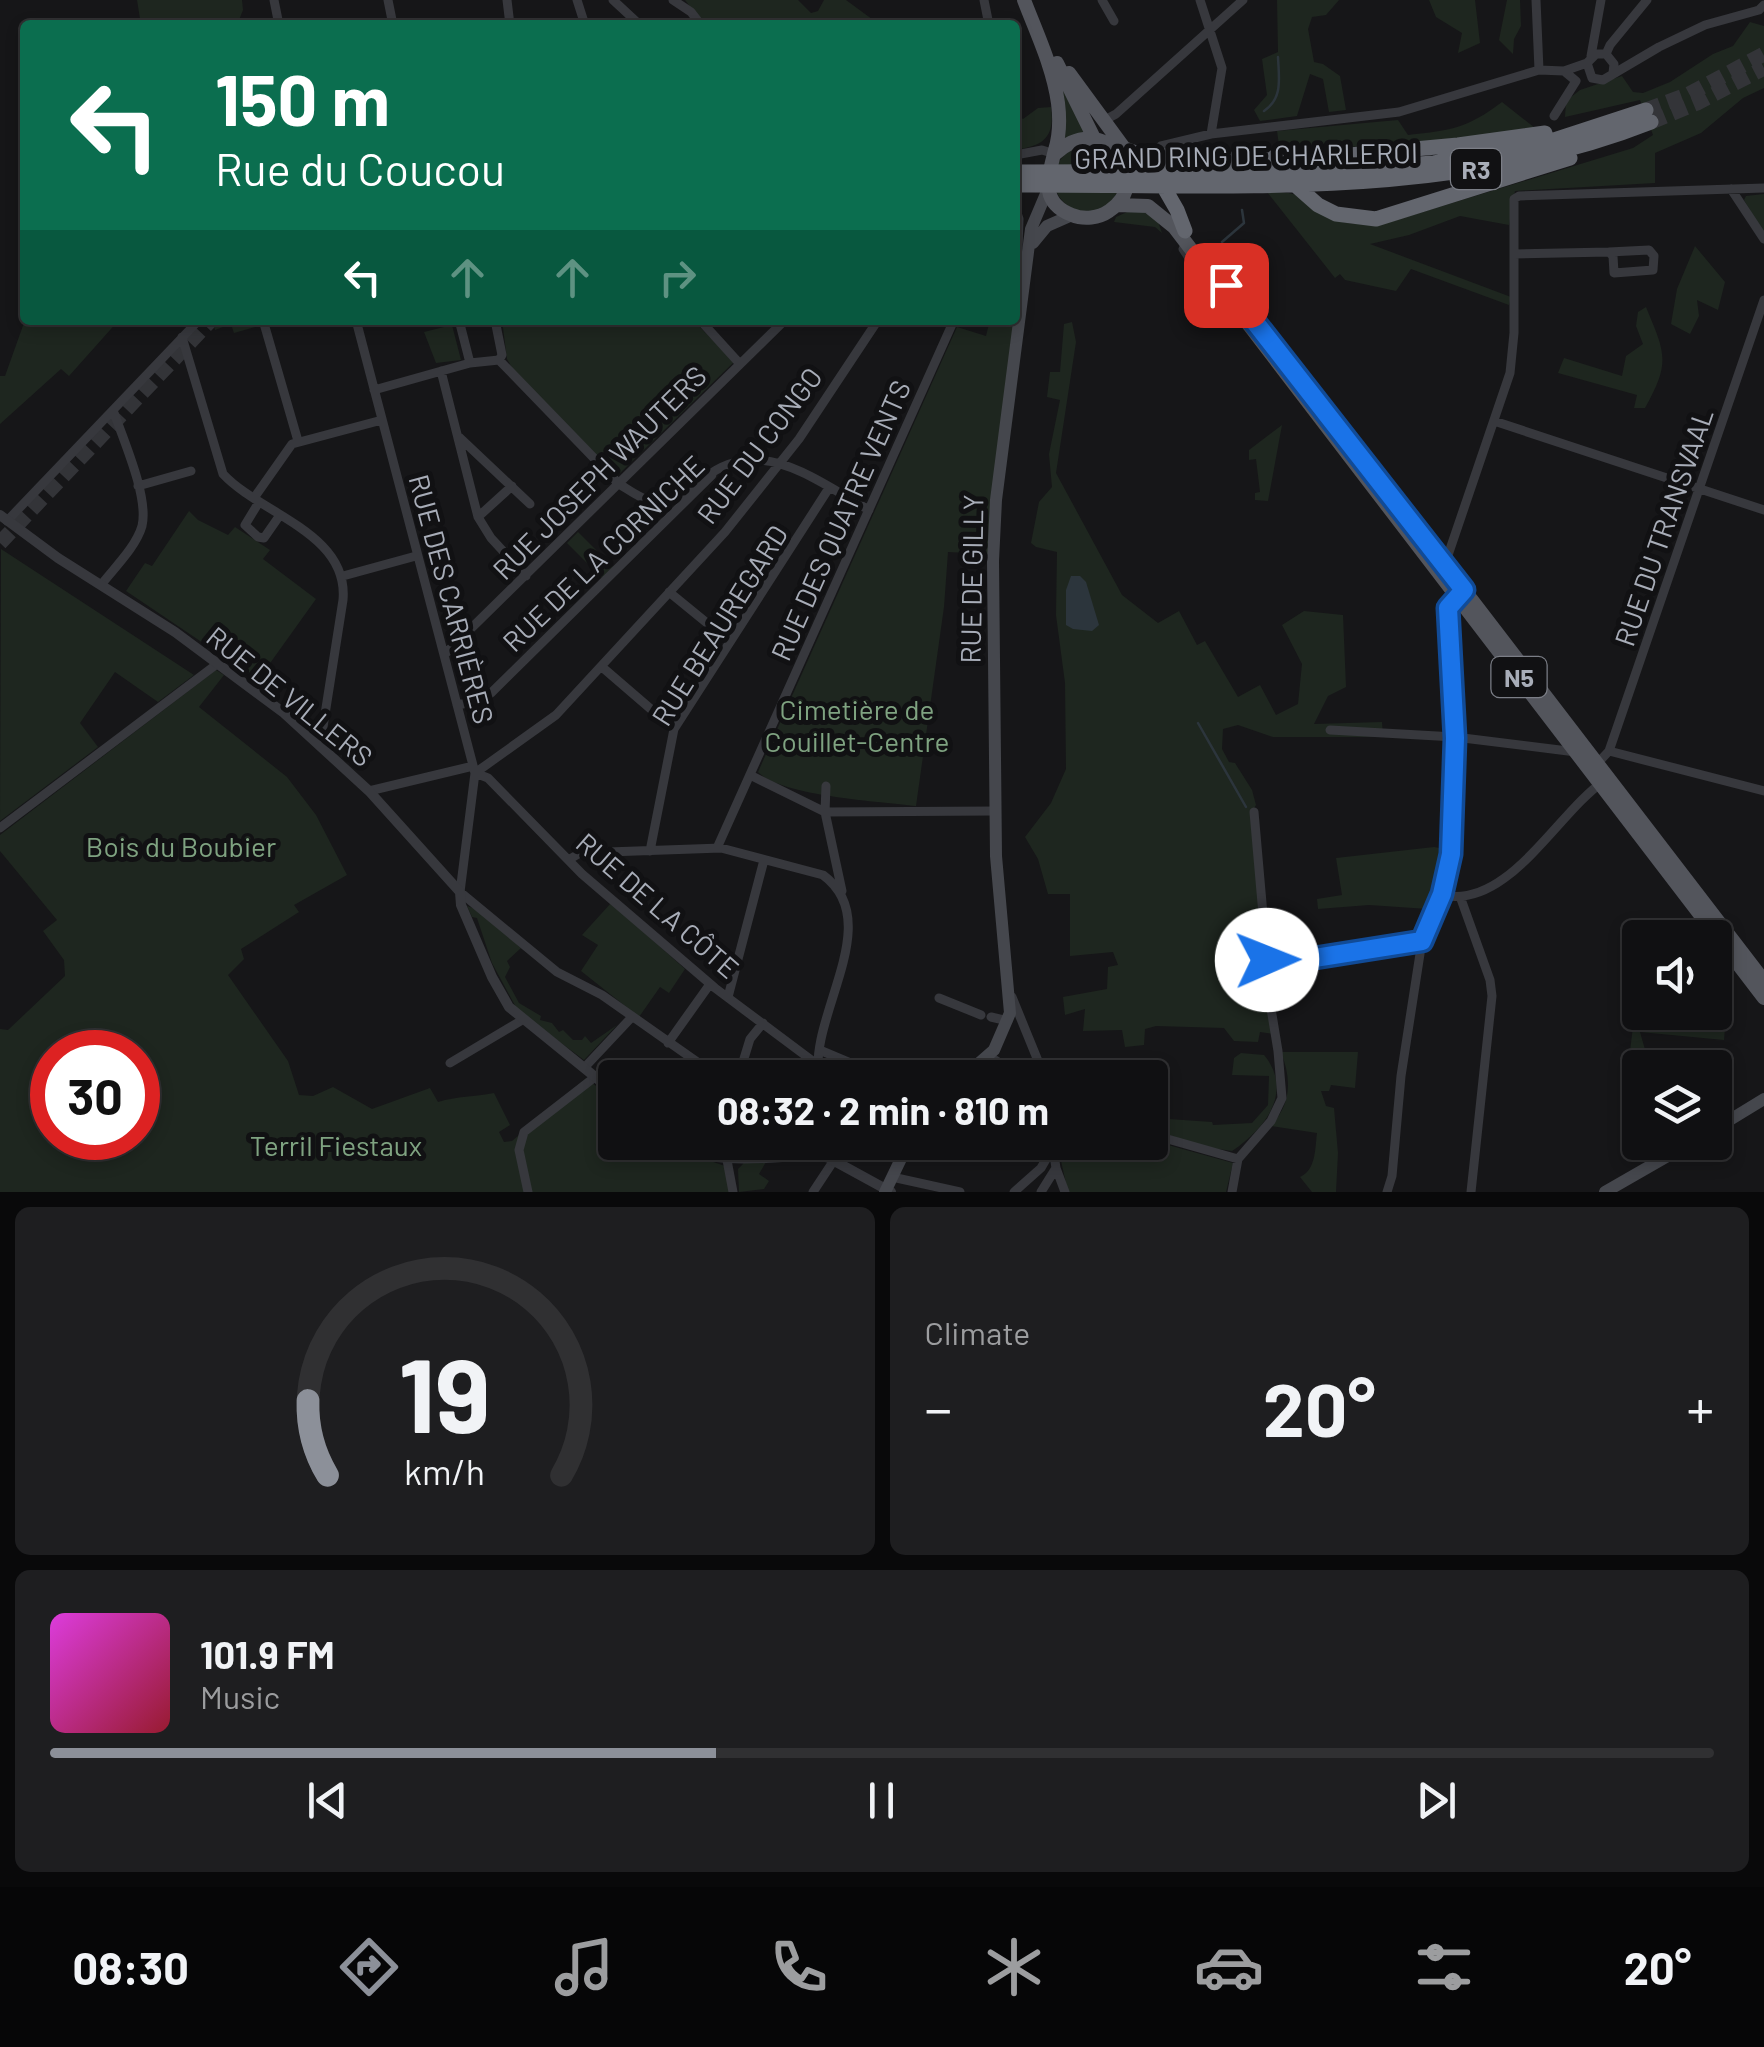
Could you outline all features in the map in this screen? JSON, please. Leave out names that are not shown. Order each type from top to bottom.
[{"type":"highway","name":"GRAND RING DE CHARLEROI","points":[[1020,172],[1310,177],[1453,160],[1644,120]]},
{"type":"highway","name":"GRAND RING DE CHARLEROI","points":[[1020,185],[1436,176],[1577,146],[1644,120]]},
{"type":"highway","points":[[1124,162],[1225,158],[1260,162],[1278,170],[1318,205],[1336,214],[1376,219],[1626,138],[1644,120]]},
{"type":"highway","points":[[1156,160],[1234,152],[1294,160],[1584,131]]},
{"type":"highway","points":[[1156,160],[1158,177],[1185,231]]},
{"type":"main road","points":[[1024,0],[1056,87],[1059,130],[1047,172],[1048,189],[1061,209],[1072,215],[1096,217],[1117,205],[1137,203],[1156,209]]},
{"type":"main road","name":"N5","points":[[1034,0],[1054,54],[1094,138],[1106,142],[1185,231],[1442,568],[1576,752],[1593,767]]},
{"type":"main road","name":"N5","points":[[1054,54],[1103,121],[1124,162]]},
{"type":"main road","points":[[1054,154],[1074,140],[1094,138]]},
{"type":"main road","name":"N5","points":[[1124,162],[1128,150],[1156,160]]},
{"type":"main road","points":[[1117,205],[1126,187],[1124,162]]},
{"type":"main road","name":"RUE DE GILLY","points":[[1020,315],[1031,229],[1048,189]]},
{"type":"main road","name":"N5","points":[[1156,209],[1442,568]]},
{"type":"main road","points":[[1029,249],[1040,231],[1072,215]]},
{"type":"main road","name":"RUE DE GILLY","points":[[984,1060],[1008,1021],[995,811],[996,515],[1019,325]]},
{"type":"main road","name":"N5","points":[[1460,593],[1764,998]]},
{"type":"main road","name":"N5","points":[[1604,782],[1764,981]]},
{"type":"main road","points":[[1732,1118],[1764,1099]]},
{"type":"main road","points":[[889,1188],[901,1160]]},
{"type":"main road","points":[[1613,1191],[1663,1160]]},
{"type":"street","points":[[612,0],[634,20]]},
{"type":"street","points":[[672,0],[697,20]]},
{"type":"street","points":[[1102,0],[1114,21]]},
{"type":"street","points":[[1200,0],[1222,68],[1212,134]]},
{"type":"street","points":[[1103,121],[1116,114],[1243,0]]},
{"type":"street","points":[[1536,0],[1539,70]]},
{"type":"street","points":[[1601,0],[1589,60],[1588,74],[1594,80],[1603,80],[1705,25],[1762,12]]},
{"type":"street","points":[[1156,160],[1160,146],[1212,134],[1399,112],[1539,70],[1564,71],[1606,54],[1647,0]]},
{"type":"street","points":[[1606,54],[1614,64],[1613,73]]},
{"type":"street","points":[[1554,116],[1576,82],[1564,71]]},
{"type":"street","points":[[1020,157],[1042,150],[1054,154]]},
{"type":"street","points":[[1020,160],[1047,172]]},
{"type":"street","points":[[1442,568],[1512,359],[1514,199],[1764,188]]},
{"type":"street","points":[[1731,189],[1764,238]]},
{"type":"street","points":[[1156,209],[1200,274]]},
{"type":"street","points":[[1514,254],[1649,250],[1654,256],[1653,270],[1614,273],[1609,252]]},
{"type":"street","points":[[1020,279],[1024,282]]},
{"type":"street","name":"RUE DU TRANSVAAL","points":[[1593,767],[1608,751],[1764,300]]},
{"type":"street","points":[[4,518],[194,325]]},
{"type":"street","points":[[264,325],[298,441]]},
{"type":"street","name":"RUE DES CARRIÈRES","points":[[357,325],[474,770],[460,892]]},
{"type":"street","points":[[461,325],[470,363]]},
{"type":"street","points":[[496,325],[502,355],[499,360]]},
{"type":"street","points":[[705,325],[740,364]]},
{"type":"street","name":"RUE JOSEPH WAUTERS","points":[[444,655],[780,325]]},
{"type":"street","name":"RUE DU CONGO","points":[[474,770],[556,715],[725,532],[780,464],[875,325]]},
{"type":"street","name":"RUE DES QUATRE VENTS","points":[[717,848],[952,325]]},
{"type":"street","points":[[182,337],[218,464],[230,482],[315,540],[334,559],[342,576],[343,600],[320,746]]},
{"type":"street","points":[[374,390],[470,363],[499,360]]},
{"type":"street","points":[[499,360],[619,484],[641,498],[661,502],[680,496],[706,474],[731,462],[759,460],[780,464],[869,510]]},
{"type":"street","points":[[441,372],[478,517],[490,538],[526,576]]},
{"type":"street","points":[[101,585],[138,536],[142,524],[143,504],[113,410]]},
{"type":"street","points":[[280,516],[264,538],[245,525],[287,448],[298,441],[382,420]]},
{"type":"street","points":[[1494,422],[1764,510]]},
{"type":"street","points":[[457,435],[530,504]]},
{"type":"street","name":"RUE DE LA CORNICHE","points":[[457,705],[492,693],[714,474],[731,462]]},
{"type":"street","points":[[138,486],[191,471]]},
{"type":"street","points":[[478,517],[512,486]]},
{"type":"street","name":"RUE BEAUREGARD","points":[[650,850],[674,729],[829,488]]},
{"type":"street","name":"RUE DE VILLERS","points":[[4,518],[284,713],[369,791],[460,892],[462,906],[492,977],[509,1007],[598,1079]]},
{"type":"street","points":[[342,576],[416,556]]},
{"type":"street","points":[[669,592],[729,640]]},
{"type":"street","points":[[1388,1192],[1422,941],[1442,894],[1451,854],[1455,738],[1448,608],[1460,593]]},
{"type":"street","points":[[0,828],[217,664]]},
{"type":"street","points":[[602,667],[674,729]]},
{"type":"street","points":[[1330,730],[1455,738],[1576,752]]},
{"type":"street","points":[[1608,751],[1764,791]]},
{"type":"street","points":[[369,791],[474,770]]},
{"type":"street","name":"RUE DE LA CÔTE","points":[[474,770],[488,778],[582,874],[710,984],[813,1060]]},
{"type":"street","points":[[752,776],[824,812],[995,811]]},
{"type":"street","points":[[1442,894],[1461,899],[1506,878],[1604,782]]},
{"type":"street","points":[[819,1060],[849,940],[824,812],[826,786]]},
{"type":"street","points":[[1232,1192],[1238,1159],[1271,1121],[1282,1098],[1264,966],[1267,960],[1254,812]]},
{"type":"street","points":[[570,859],[580,854],[717,848],[823,875],[842,894]]},
{"type":"street","points":[[728,997],[764,860]]},
{"type":"street","points":[[460,892],[557,972],[602,995],[693,1060]]},
{"type":"street","points":[[1461,899],[1492,996],[1471,1192]]},
{"type":"street","points":[[1264,966],[1422,941]]},
{"type":"street","points":[[668,1043],[710,984]]},
{"type":"street","points":[[1008,989],[1038,1060]]},
{"type":"street","points":[[939,998],[1008,1021]]},
{"type":"street","points":[[584,1068],[632,1018]]},
{"type":"street","points":[[450,1063],[524,1020]]},
{"type":"street","points":[[744,1060],[750,1039],[763,1023]]},
{"type":"street","points":[[822,1051],[843,1060]]},
{"type":"street","points":[[989,1056],[995,1060]]},
{"type":"street","points":[[528,1192],[519,1150],[524,1132],[595,1077]]},
{"type":"street","points":[[1168,1139],[1238,1159]]},
{"type":"street","points":[[727,1160],[733,1192]]},
{"type":"street","points":[[813,1192],[829,1160]]},
{"type":"street","points":[[832,1160],[889,1188],[960,1192]]},
{"type":"street","points":[[1014,1192],[1045,1160]]},
{"type":"street","points":[[1055,1160],[1065,1192]]},
{"type":"street","points":[[1041,1192],[1056,1168]]},
{"type":"green space","points":[[137,0],[242,0],[239,20],[140,20]]},
{"type":"green space","points":[[685,0],[798,0],[811,13],[818,11],[824,0],[846,0],[873,20],[700,20]]},
{"type":"green space","points":[[1277,0],[1339,0],[1326,15],[1312,17],[1308,29],[1314,62],[1340,76],[1346,110],[1329,112],[1323,79],[1310,74],[1297,116],[1260,121],[1254,110],[1267,95],[1262,59],[1278,52]]},
{"type":"green space","points":[[1429,0],[1475,0],[1480,43],[1458,53],[1462,33],[1436,17]]},
{"type":"green space","points":[[1507,0],[1520,0],[1521,26],[1514,39],[1513,54],[1499,40]]},
{"type":"green space","points":[[1750,22],[1764,26],[1764,88],[1743,98],[1701,133],[1655,153],[1655,183],[1515,191],[1509,225],[1460,216],[1370,244],[1511,297],[1509,305],[1411,269],[1396,291],[1345,280],[1340,274],[1335,278],[1267,192],[1296,195],[1315,210],[1339,221],[1383,224],[1633,148],[1653,135],[1640,100],[1565,117],[1566,101],[1580,90],[1622,76],[1633,92],[1643,93],[1670,82],[1733,46]]},
{"type":"green space","points":[[1059,82],[1087,134],[1063,141]]},
{"type":"green space","points":[[1502,102],[1535,128],[1458,139],[1280,152],[1277,131],[1398,120],[1408,135],[1468,123]]},
{"type":"green space","points":[[1051,107],[1049,133],[1040,143],[1020,149],[1020,116],[1023,119],[1038,108]]},
{"type":"green space","points":[[1087,146],[1111,155],[1120,179],[1111,203],[1087,212],[1063,203],[1054,179],[1063,155]]},
{"type":"green space","points":[[1764,194],[1764,234],[1744,200],[1746,196]]},
{"type":"green space","points":[[1136,208],[1157,219],[1162,233],[1155,227],[1114,222],[1116,217]]},
{"type":"green space","points":[[1695,246],[1725,282],[1718,310],[1697,300],[1699,316],[1690,334],[1671,324],[1677,289]]},
{"type":"green space","points":[[1646,307],[1661,347],[1662,368],[1645,408],[1634,408],[1637,395],[1558,373],[1564,358],[1622,376],[1626,356],[1643,344],[1636,326],[1638,312]]},
{"type":"green space","points":[[1072,322],[1076,342],[1056,473],[1122,595],[1158,623],[1179,611],[1197,645],[1205,641],[1238,697],[1260,685],[1276,715],[1298,704],[1302,664],[1282,625],[1304,611],[1343,615],[1346,687],[1328,696],[1314,724],[1382,722],[1383,737],[1273,737],[1238,725],[1223,729],[1222,749],[1252,790],[1256,805],[1251,813],[1274,1034],[1260,1032],[1258,1042],[1234,1041],[1224,1028],[1156,1026],[1145,1029],[1144,1045],[1125,1047],[1122,1030],[1083,1031],[1085,1009],[1065,1015],[1063,997],[1107,989],[1108,967],[1118,965],[1113,952],[1070,956],[1070,894],[1048,894],[1038,859],[1025,837],[1051,803],[1066,769],[1065,683],[1056,615],[1057,552],[1031,543],[1039,502],[1052,487],[1049,454],[1060,400],[1047,397],[1050,372],[1060,372],[1064,324]]},
{"type":"green space","points":[[23,325],[115,325],[69,376],[61,369],[0,424],[0,376],[5,376]]},
{"type":"green space","points":[[231,325],[259,325],[259,326],[234,333]]},
{"type":"green space","points":[[452,325],[461,360],[436,363],[424,332]]},
{"type":"green space","points":[[503,325],[698,325],[734,362],[617,476],[514,371],[507,359]]},
{"type":"green space","name":"Cimetière de Couillet-Centre","points":[[989,325],[1013,325],[989,554],[948,552],[916,806],[808,792],[770,780],[758,772],[957,327],[986,336]]},
{"type":"green space","points":[[1282,425],[1268,501],[1255,500],[1255,493],[1260,492],[1256,459],[1249,460],[1249,450]]},
{"type":"green space","points":[[189,511],[228,535],[235,527],[270,550],[263,559],[316,599],[258,680],[126,591],[145,563],[152,566]]},
{"type":"green space","points":[[578,532],[615,569],[604,580],[567,543]]},
{"type":"green space","points":[[1,549],[194,675],[158,702],[115,672],[80,723],[98,747],[0,821]]},
{"type":"green space","name":"Bois du Boubier","points":[[216,670],[224,675],[199,707],[287,777],[316,815],[347,875],[294,905],[299,912],[241,949],[244,959],[228,975],[288,1061],[299,1095],[313,1096],[333,1087],[372,1109],[430,1088],[438,1102],[494,1093],[510,1125],[499,1132],[504,1142],[512,1141],[586,1078],[598,1088],[598,1160],[707,1160],[725,1166],[730,1192],[0,1192],[0,1029],[8,1030],[65,976],[64,960],[43,931],[57,920],[0,851],[0,835]]},
{"type":"green space","points":[[1445,849],[1443,874],[1428,909],[1369,905],[1318,909],[1317,899],[1342,895],[1336,858]]},
{"type":"green space","points":[[611,903],[685,969],[669,993],[660,987],[639,1017],[581,971],[598,945],[582,935]]},
{"type":"green space","points":[[467,906],[476,909],[521,948],[507,961],[510,967],[505,977],[519,1003],[541,1016],[540,1020],[552,1023],[573,1040],[585,1036],[591,1043],[617,1025],[584,1060],[518,1011],[492,963],[477,918],[472,917]]},
{"type":"green space","points":[[1633,1030],[1725,1030],[1724,1040],[1640,1032],[1645,1050],[1630,1050]]},
{"type":"green space","points":[[1281,1052],[1358,1052],[1355,1088],[1331,1085],[1329,1091],[1321,1091],[1326,1106],[1334,1108],[1336,1192],[1312,1192],[1300,1177],[1312,1164],[1317,1133],[1271,1126],[1283,1109],[1288,1091]]},
{"type":"green space","points":[[1241,1053],[1264,1055],[1273,1069],[1276,1095],[1256,1131],[1232,1151],[1168,1135],[1168,1119],[1213,1125],[1252,1123],[1268,1105],[1269,1076],[1232,1075],[1234,1058]]},
{"type":"green space","points":[[1168,1145],[1233,1163],[1226,1192],[1068,1192],[1061,1160],[1168,1160]]},
{"type":"green space","points":[[766,1162],[759,1174],[769,1181],[764,1189],[739,1192],[738,1169],[744,1163]]},
{"type":"shaded area","points":[[1071,576],[1080,576],[1086,582],[1099,625],[1092,631],[1066,625],[1066,590]]},
{"type":"waterway","points":[[1264,111],[1277,94],[1278,57]]},
{"type":"waterway","points":[[1222,242],[1244,223],[1242,210]]},
{"type":"waterway","points":[[1198,723],[1246,807]]},
{"type":"tunnel","points":[[1646,110],[1689,94],[1764,54]]},
{"type":"tunnel","points":[[1651,122],[1764,68]]},
{"type":"tunnel","points":[[0,543],[206,325]]},
{"type":"route","points":[[1226,285],[1464,590],[1448,608],[1455,738],[1451,854],[1442,894],[1422,941],[1264,966],[1267,960]]},
{"type":"park label","name":"Terril Fiestaux","points":[[336,1145]]}]
